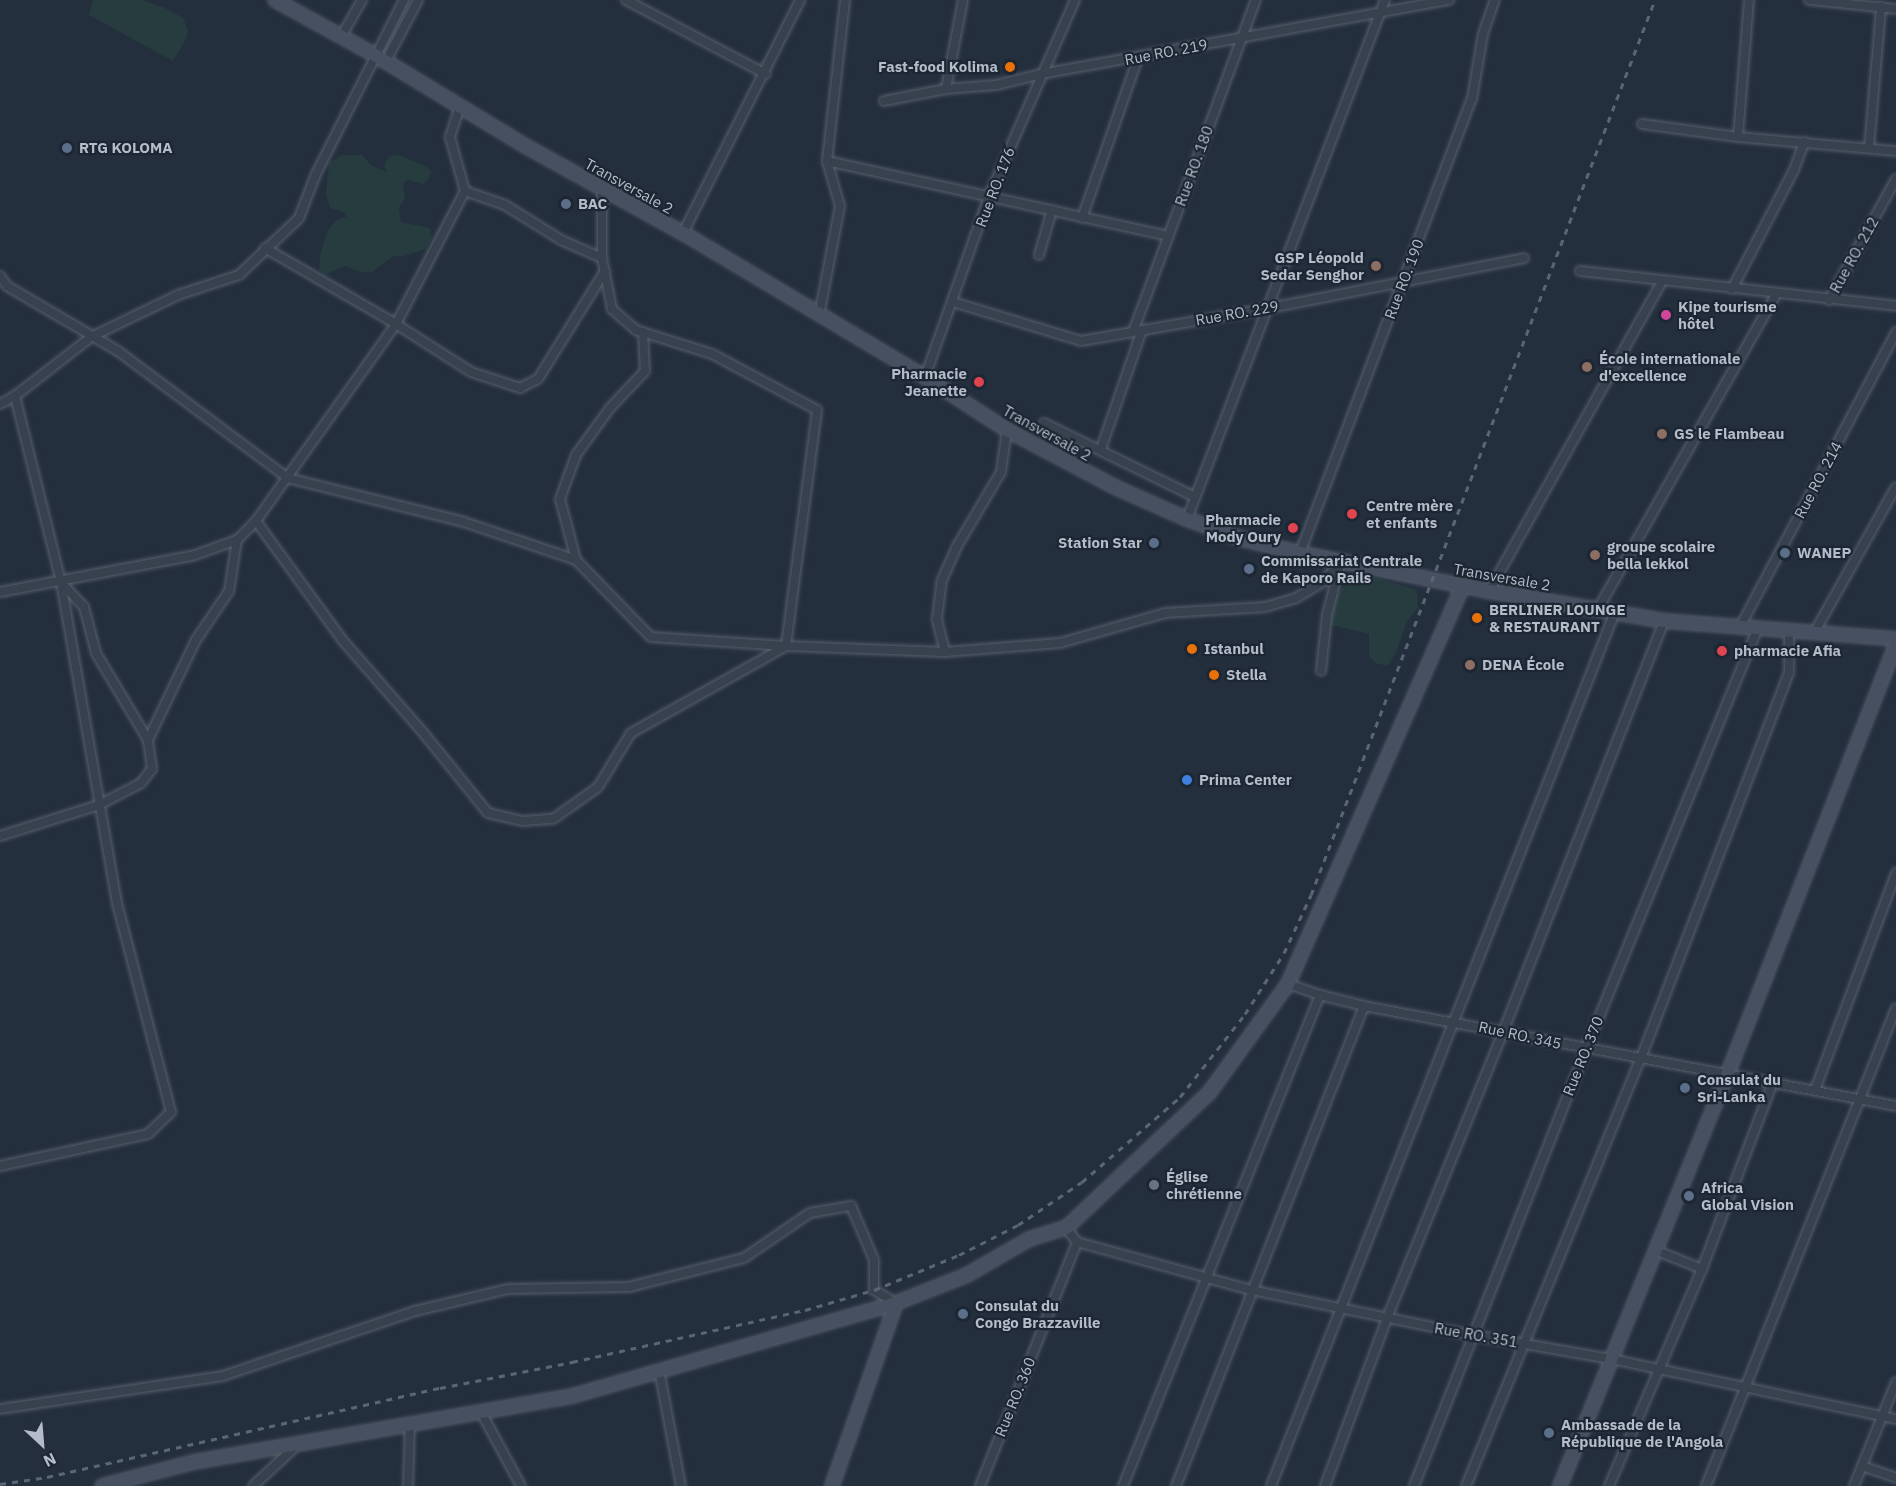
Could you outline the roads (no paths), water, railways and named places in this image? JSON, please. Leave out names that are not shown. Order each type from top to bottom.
[{"type":"street","name":"Transversale 2","points":[[275,0],[381,58],[602,189],[683,234],[925,377],[1007,430],[1117,488],[1187,519],[1242,539],[1300,554],[1489,591],[1664,621],[1896,639]]},
{"type":"street","points":[[341,37],[362,0]]},
{"type":"street","points":[[381,58],[404,0]]},
{"type":"street","points":[[0,404],[15,396],[91,337],[178,296],[239,275],[299,218],[316,174],[381,58],[418,0]]},
{"type":"street","points":[[626,0],[766,74]]},
{"type":"street","points":[[683,234],[766,74],[800,0]]},
{"type":"street","points":[[819,316],[840,206],[827,161],[845,0]]},
{"type":"street","points":[[946,90],[963,0]]},
{"type":"street","name":"Rue RO. 176","points":[[925,377],[989,196],[1075,0]]},
{"type":"street","name":"Rue RO. 180","points":[[1101,449],[1168,236],[1256,0]]},
{"type":"street","points":[[1187,519],[1265,309],[1385,0]]},
{"type":"street","name":"Rue RO. 219","points":[[884,101],[946,90],[996,85],[1041,74],[1449,0]]},
{"type":"street","name":"Rue RO. 190","points":[[1300,554],[1472,99],[1483,34],[1495,0]]},
{"type":"street","points":[[1738,137],[1749,0]]},
{"type":"street","points":[[1809,0],[1881,7],[1895,6]]},
{"type":"street","points":[[1869,148],[1881,7]]},
{"type":"street","points":[[1082,218],[1138,58]]},
{"type":"street","points":[[0,592],[195,555],[237,540],[256,521],[396,324],[465,191],[450,137],[460,106]]},
{"type":"street","points":[[1642,124],[1738,137],[1896,151]]},
{"type":"street","points":[[1732,289],[1794,170],[1804,142]]},
{"type":"street","points":[[827,161],[1168,236]]},
{"type":"street","name":"Rue RO. 212","points":[[1829,300],[1896,178]]},
{"type":"street","points":[[602,189],[602,258],[612,309],[636,330],[712,354],[817,410],[786,646]]},
{"type":"street","points":[[465,191],[505,205],[561,240],[602,258]]},
{"type":"street","points":[[1038,255],[1052,210]]},
{"type":"street","points":[[265,248],[396,324],[471,372],[520,388],[538,379],[605,271]]},
{"type":"street","name":"Rue RO. 229","points":[[953,302],[1081,341],[1265,309],[1524,258]]},
{"type":"street","points":[[1580,271],[1896,306]]},
{"type":"street","points":[[0,276],[7,286],[118,351],[288,478],[464,522],[576,561],[651,637],[786,646],[945,652],[1060,643],[1165,613],[1265,607],[1296,598],[1323,582],[1341,561]]},
{"type":"street","points":[[1489,591],[1662,281]]},
{"type":"street","points":[[1598,609],[1776,294]]},
{"type":"street","points":[[576,561],[560,499],[576,455],[610,408],[645,371],[643,332]]},
{"type":"street","name":"Rue RO. 214","points":[[1740,627],[1896,332]]},
{"type":"street","points":[[0,1166],[148,1134],[171,1112],[117,903],[61,582],[15,396]]},
{"type":"street","points":[[1044,423],[1195,497]]},
{"type":"street","points":[[945,652],[937,619],[942,580],[956,548],[1001,472],[1007,430]]},
{"type":"street","points":[[1814,633],[1896,487]]},
{"type":"street","points":[[256,521],[344,642],[425,735],[488,813],[522,821],[553,819],[598,787],[631,733],[786,646]]},
{"type":"street","points":[[148,740],[195,639],[229,591],[237,540]]},
{"type":"street","points":[[1321,671],[1327,615],[1341,561]]},
{"type":"street","points":[[0,836],[99,805],[141,783],[152,769],[148,740],[96,653],[84,607],[61,582]]},
{"type":"street","points":[[102,1486],[194,1462],[572,1396],[896,1302],[967,1275],[1029,1239],[1066,1228],[1209,1093],[1288,984],[1463,585]]},
{"type":"street","points":[[1271,1486],[1452,1021],[1615,612]]},
{"type":"street","points":[[1324,1486],[1387,1318],[1503,1032],[1664,621]]},
{"type":"street","name":"Rue RO. 370","points":[[1414,1486],[1586,1049],[1757,629]]},
{"type":"street","points":[[1466,1486],[1641,1058],[1789,673],[1789,631]]},
{"type":"street","points":[[1560,1486],[1728,1072],[1896,645]]},
{"type":"street","points":[[1815,1090],[1896,873]]},
{"type":"street","name":"Rue RO. 345","points":[[1288,984],[1364,1006],[1452,1021],[1586,1049],[1728,1072],[1896,1106]]},
{"type":"street","points":[[1123,1486],[1320,995]]},
{"type":"street","points":[[1176,1486],[1364,1006]]},
{"type":"street","points":[[1707,1486],[1896,1008]]},
{"type":"street","points":[[1609,1486],[1657,1369],[1702,1269],[1773,1082]]},
{"type":"street","points":[[0,1409],[223,1376],[416,1311],[508,1289],[629,1287],[744,1258],[810,1213],[851,1206],[874,1260],[874,1290],[896,1302]]},
{"type":"street","points":[[1066,1228],[1077,1242]]},
{"type":"street","name":"Rue RO. 351","points":[[1077,1242],[1205,1279],[1341,1310],[1611,1359],[1896,1419]]},
{"type":"street","name":"Rue RO. 360","points":[[980,1486],[1077,1242]]},
{"type":"street","points":[[1656,1250],[1702,1269]]},
{"type":"street","points":[[832,1486],[896,1302]]},
{"type":"street","points":[[658,1370],[681,1486]]},
{"type":"street","points":[[1854,1486],[1896,1382]]},
{"type":"street","points":[[481,1413],[521,1486]]},
{"type":"street","points":[[408,1486],[410,1424]]},
{"type":"street","points":[[253,1486],[298,1443]]},
{"type":"street","points":[[1862,1466],[1896,1478]]},
{"type":"railway","points":[[0,1484],[47,1477],[440,1388],[572,1362],[805,1310],[874,1290],[959,1255],[1018,1225],[1082,1182],[1180,1097],[1245,1014],[1284,953],[1311,895],[1655,0]]},
{"type":"place","name":"Fast-food Kolima","points":[[1010,67]]},
{"type":"place","name":"RTG KOLOMA","points":[[67,148]]},
{"type":"place","name":"BAC","points":[[566,204]]},
{"type":"place","name":"GSP Léopold Sedar Senghor","points":[[1376,266]]},
{"type":"place","name":"Kipe tourisme hôtel","points":[[1666,315]]},
{"type":"place","name":"École internationale d'excellence","points":[[1587,367]]},
{"type":"place","name":"Pharmacie Jeanette","points":[[979,382]]},
{"type":"place","name":"GS le Flambeau","points":[[1662,434]]},
{"type":"place","name":"Centre mère et enfants","points":[[1352,514]]},
{"type":"place","name":"Pharmacie Mody Oury","points":[[1293,528]]},
{"type":"place","name":"Station Star","points":[[1154,543]]},
{"type":"place","name":"WANEP","points":[[1785,553]]},
{"type":"place","name":"groupe scolaire bella lekkol","points":[[1595,555]]},
{"type":"place","name":"Commissariat Centrale de Kaporo Rails","points":[[1249,569]]},
{"type":"place","name":"BERLINER LOUNGE & RESTAURANT","points":[[1477,618]]},
{"type":"place","name":"Istanbul","points":[[1192,649]]},
{"type":"place","name":"pharmacie Afia","points":[[1722,651]]},
{"type":"place","name":"DENA École","points":[[1470,665]]},
{"type":"place","name":"Stella","points":[[1214,675]]},
{"type":"place","name":"Prima Center","points":[[1187,780]]},
{"type":"place","name":"Consulat du Sri-Lanka","points":[[1685,1088]]},
{"type":"place","name":"Église chrétienne","points":[[1154,1185]]},
{"type":"place","name":"Africa Global Vision","points":[[1689,1196]]},
{"type":"place","name":"Consulat du Congo Brazzaville","points":[[963,1314]]},
{"type":"place","name":"Ambassade de la République de l'Angola","points":[[1549,1433]]}]
